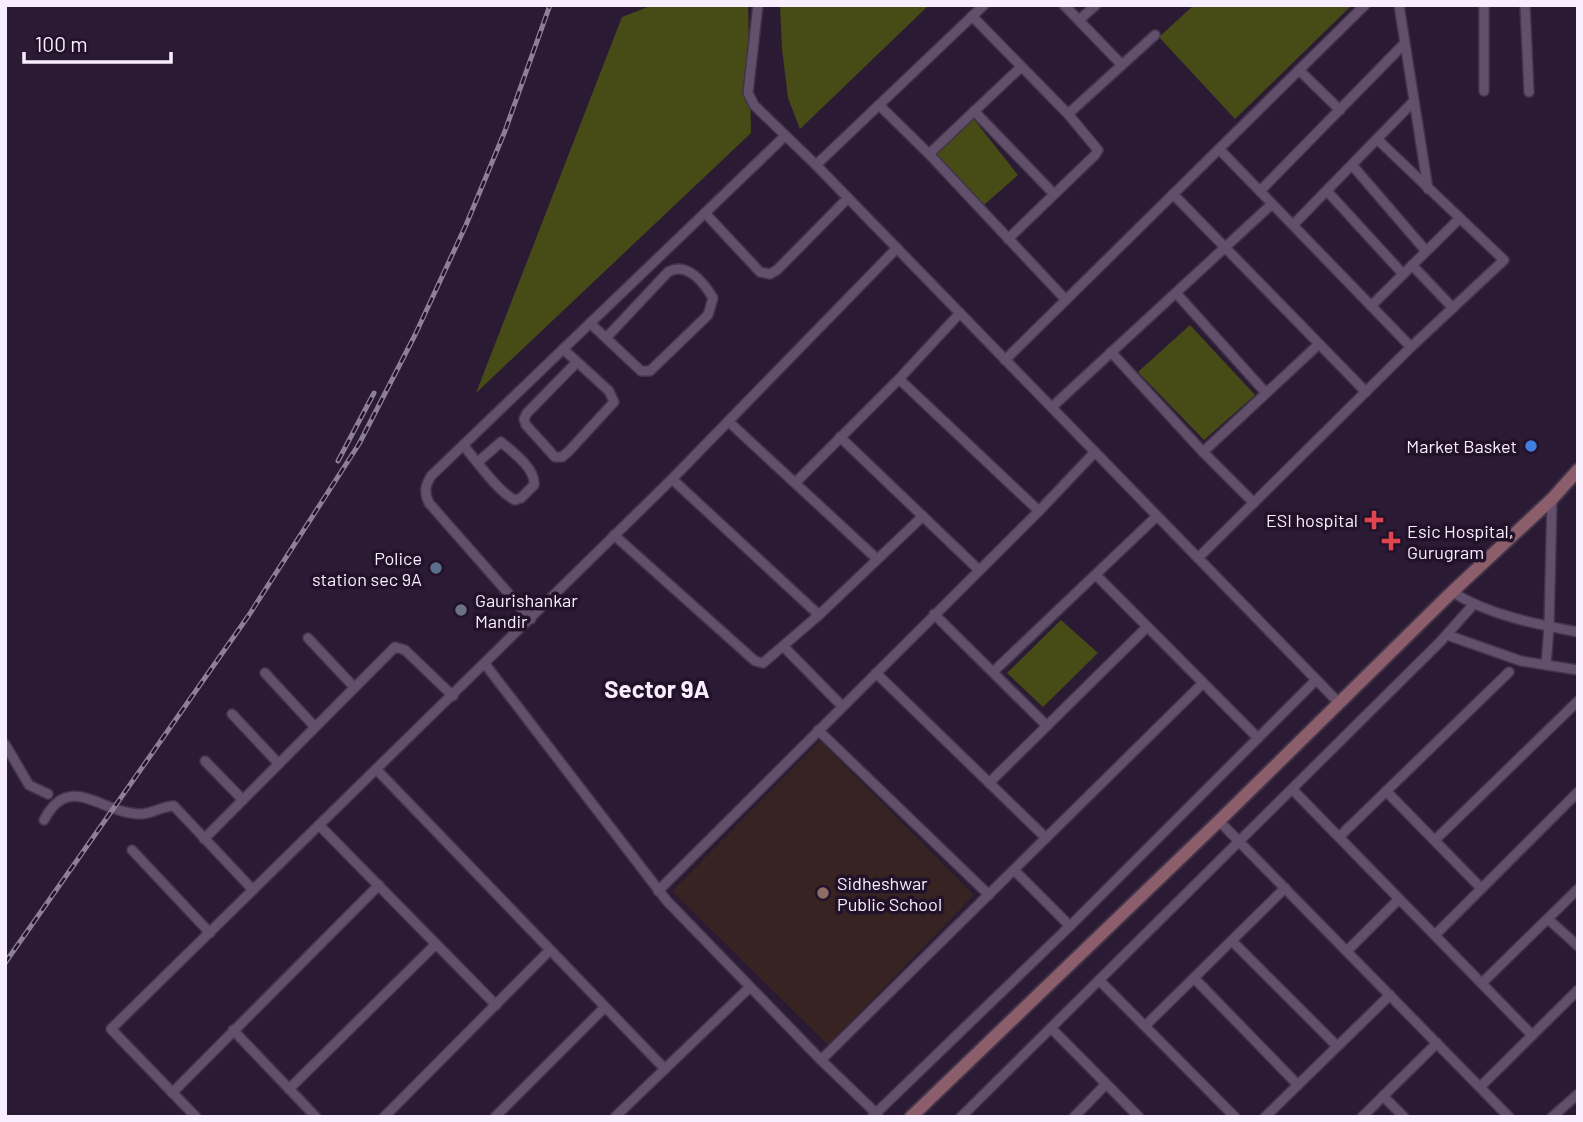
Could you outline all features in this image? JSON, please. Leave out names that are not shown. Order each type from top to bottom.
[{"type":"street","points":[[758,5],[748,93],[754,105],[1006,359],[1339,703]]},
{"type":"street","points":[[816,165],[984,5]]},
{"type":"street","points":[[1064,5],[1121,65]]},
{"type":"street","points":[[1079,20],[1096,5]]},
{"type":"street","points":[[1006,359],[1365,5]]},
{"type":"street","points":[[1399,5],[1403,45],[1428,189]]},
{"type":"street","points":[[1484,5],[1484,91]]},
{"type":"street","points":[[1525,5],[1529,92]]},
{"type":"street","points":[[972,16],[1068,114],[1098,150],[1008,239]]},
{"type":"street","points":[[1068,114],[1154,35]]},
{"type":"street","points":[[1260,191],[1403,45]]},
{"type":"street","points":[[929,154],[1021,66]]},
{"type":"street","points":[[1300,70],[1340,110]]},
{"type":"street","points":[[1293,225],[1413,102]]},
{"type":"street","points":[[879,105],[929,154],[1066,300]]},
{"type":"street","points":[[974,111],[1054,194]]},
{"type":"street","points":[[531,619],[429,503],[425,495],[426,485],[431,476],[785,136]]},
{"type":"street","points":[[1198,558],[1411,347],[1504,260],[1377,139]]},
{"type":"street","points":[[1219,149],[1411,347]]},
{"type":"street","points":[[1352,165],[1426,251]]},
{"type":"street","points":[[1327,191],[1404,274]]},
{"type":"street","points":[[1173,194],[1366,392]]},
{"type":"street","points":[[705,213],[760,272],[770,274],[848,198]]},
{"type":"street","points":[[1052,407],[1272,204]]},
{"type":"street","points":[[1371,306],[1460,218]]},
{"type":"street","points":[[196,1117],[111,1028],[531,619],[729,422],[897,248]]},
{"type":"street","points":[[1412,265],[1453,308]]},
{"type":"street","points":[[590,323],[641,371],[650,372],[708,315],[713,298],[688,270],[675,268],[668,272],[606,338]]},
{"type":"street","points":[[1176,293],[1266,393]]},
{"type":"street","points":[[796,482],[899,379],[960,313]]},
{"type":"street","points":[[1203,452],[1319,344]]},
{"type":"street","points":[[564,349],[609,391],[614,402],[569,451],[562,457],[555,457],[526,425],[524,419],[577,362]]},
{"type":"street","points":[[1111,352],[1254,503]]},
{"type":"street","points":[[899,379],[1039,511]]},
{"type":"street","points":[[729,422],[876,558]]},
{"type":"street","points":[[840,437],[979,570]]},
{"type":"street","points":[[463,445],[478,462],[510,498],[521,498],[534,485],[535,477],[530,470],[502,442],[478,462]]},
{"type":"street","points":[[658,891],[1096,452]]},
{"type":"street","points":[[911,1117],[1452,592],[1552,499],[1578,470]]},
{"type":"street","points":[[672,479],[819,615]]},
{"type":"street","points":[[1546,664],[1552,499]]},
{"type":"street","points":[[614,536],[755,661],[763,663],[819,615],[923,516]]},
{"type":"street","points":[[993,672],[1157,516]]},
{"type":"street","points":[[1096,575],[1258,738]]},
{"type":"street","points":[[1452,592],[1473,606],[1549,627],[1578,632]]},
{"type":"street","points":[[961,1117],[1240,842],[1473,606]]},
{"type":"street","points":[[934,614],[1047,726]]},
{"type":"street","points":[[989,783],[1147,627]]},
{"type":"street","points":[[1447,635],[1521,661],[1578,670]]},
{"type":"street","points":[[308,638],[354,687]]},
{"type":"street","points":[[204,839],[391,649],[400,647],[453,696]]},
{"type":"street","points":[[784,647],[842,706]]},
{"type":"street","points":[[485,664],[658,891],[876,1116],[1316,680]]},
{"type":"street","points":[[1339,837],[1509,672]]},
{"type":"street","points":[[264,673],[315,727]]},
{"type":"street","points":[[876,673],[1046,838]]},
{"type":"street","points":[[821,1060],[1203,683]]},
{"type":"street","points":[[1435,840],[1578,701]]},
{"type":"street","points":[[232,714],[279,764]]},
{"type":"street","points":[[818,730],[989,895]]},
{"type":"street","points":[[5,744],[29,785],[42,792]]},
{"type":"street","points":[[205,761],[243,800]]},
{"type":"street","points":[[377,770],[665,1069]]},
{"type":"street","points":[[1292,789],[1532,1035]]},
{"type":"street","points":[[1386,791],[1481,888]]},
{"type":"street","points":[[1434,935],[1578,792]]},
{"type":"street","points":[[44,820],[57,800],[69,795],[139,814],[172,806],[253,890]]},
{"type":"street","points":[[1219,821],[1509,1117]]},
{"type":"street","points":[[319,825],[496,1005]]},
{"type":"street","points":[[132,850],[209,933]]},
{"type":"street","points":[[1014,870],[1070,926]]},
{"type":"street","points":[[172,1093],[379,885]]},
{"type":"street","points":[[1145,1026],[1285,888]]},
{"type":"street","points":[[1482,983],[1578,889]]},
{"type":"street","points":[[1347,951],[1399,899]]},
{"type":"street","points":[[1548,919],[1578,946]]},
{"type":"street","points":[[1232,941],[1337,1046]]},
{"type":"street","points":[[289,1089],[436,944]]},
{"type":"street","points":[[384,1117],[550,950]]},
{"type":"street","points":[[1194,978],[1298,1085]]},
{"type":"street","points":[[1099,981],[1235,1117]]},
{"type":"street","points":[[615,1117],[750,987]]},
{"type":"street","points":[[1480,1087],[1578,989]]},
{"type":"street","points":[[1265,1117],[1390,995]]},
{"type":"street","points":[[495,1117],[606,1007]]},
{"type":"street","points":[[1051,1028],[1139,1117]]},
{"type":"street","points":[[233,1030],[316,1117]]},
{"type":"street","points":[[1362,1117],[1437,1043]]},
{"type":"street","points":[[1074,1117],[1106,1084]]},
{"type":"street","points":[[1552,1117],[1578,1094]]},
{"type":"street","points":[[1383,1096],[1404,1117]]},
{"type":"street","points":[[625,1107],[633,1117]]},
{"type":"shaded area","name":"Sidheshwar Public School","points":[[820,741],[974,895],[828,1045],[672,891]]},
{"type":"green space","points":[[653,5],[748,5],[751,133],[476,393],[622,17]]},
{"type":"green space","points":[[780,5],[929,5],[800,129],[788,98]]},
{"type":"green space","points":[[1194,5],[1352,5],[1235,119],[1159,37]]},
{"type":"green space","points":[[972,117],[1018,175],[984,205],[933,154]]},
{"type":"green space","points":[[1190,325],[1255,395],[1204,440],[1138,372]]},
{"type":"green space","points":[[1061,620],[1098,653],[1043,707],[1007,673]]},
{"type":"railway","points":[[5,963],[249,615],[359,444],[415,335],[466,225],[505,131],[550,5]]},
{"type":"railway","points":[[338,461],[374,393]]},
{"type":"place","name":"Market Basket","points":[[1531,446]]},
{"type":"place","name":"ESI hospital","points":[[1374,520]]},
{"type":"place","name":"Esic Hospital, Gurugram","points":[[1391,541]]},
{"type":"place","name":"Police station sec 9A","points":[[436,568]]},
{"type":"place","name":"Gaurishankar Mandir","points":[[461,610]]},
{"type":"place","name":"Sidheshwar Public School","points":[[823,893]]},
{"type":"district","name":"Sector 9A","points":[[657,688]]}]
